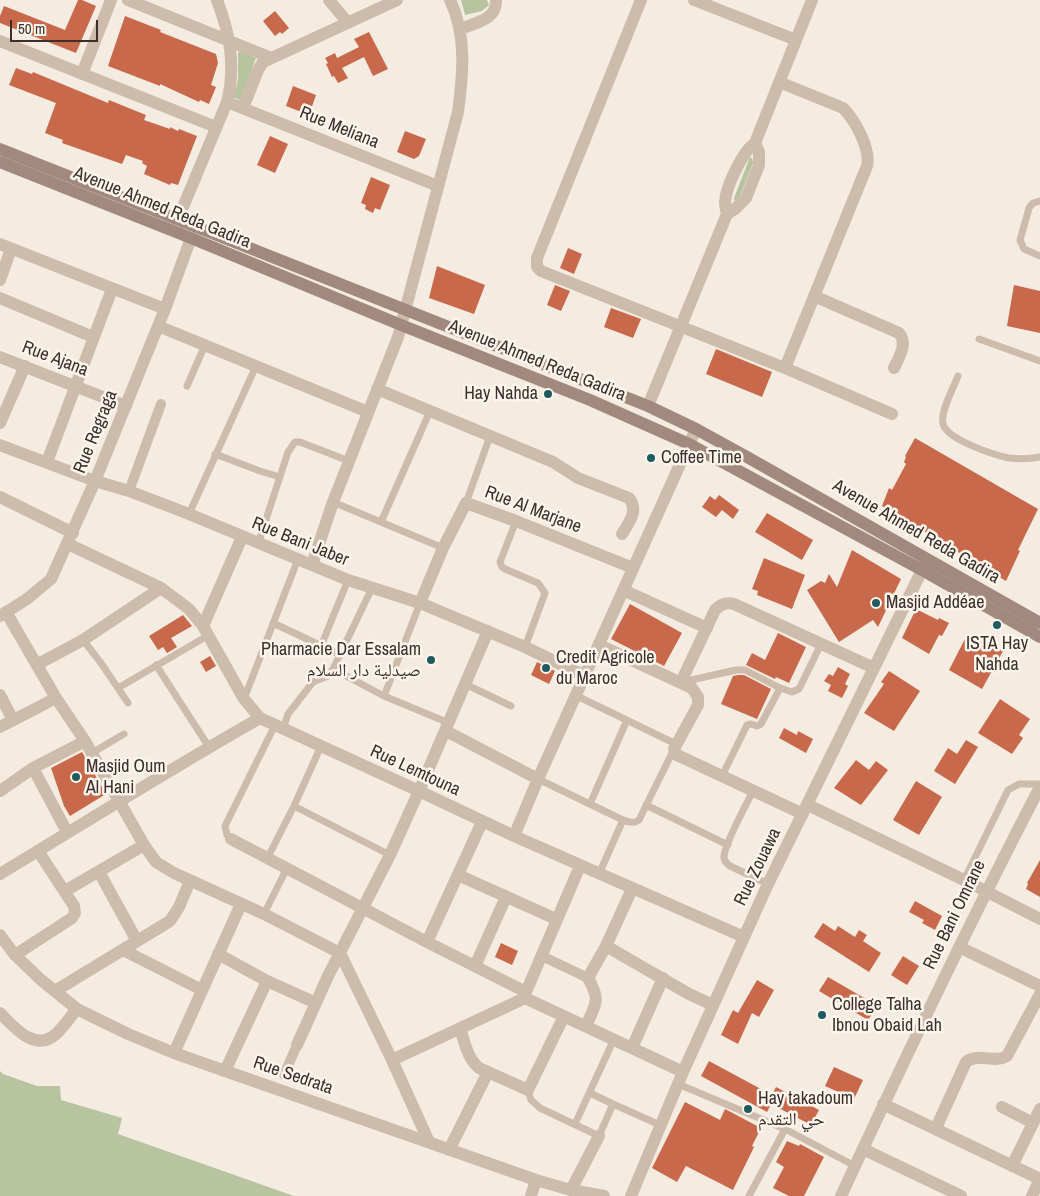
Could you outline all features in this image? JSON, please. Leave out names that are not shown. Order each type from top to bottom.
[{"type":"main road","name":"Avenue Ahmed Reda Gadira","points":[[0,149],[648,406],[696,430],[925,565],[1040,637]]},
{"type":"main road","name":"Avenue Ahmed Reda Gadira","points":[[0,162],[590,400],[690,444],[1040,622]]},
{"type":"street","points":[[82,74],[111,0]]},
{"type":"street","points":[[128,0],[269,58]]},
{"type":"street","points":[[178,219],[227,102],[232,74],[230,41],[217,0]]},
{"type":"street","points":[[329,0],[348,23]]},
{"type":"street","points":[[243,108],[263,62],[397,0]]},
{"type":"street","points":[[312,565],[333,502],[398,337],[458,112],[462,57],[460,29],[450,0]]},
{"type":"street","points":[[460,29],[488,18],[495,10],[496,0]]},
{"type":"street","points":[[641,0],[536,264],[541,271],[785,368],[892,414]]},
{"type":"street","points":[[694,0],[796,40]]},
{"type":"street","points":[[648,406],[727,214],[725,200],[732,182],[744,154],[755,143],[812,0]]},
{"type":"street","points":[[0,41],[216,127]]},
{"type":"street","points":[[779,82],[843,108],[848,113],[864,142],[868,154],[867,166],[785,368]]},
{"type":"street","name":"Rue Meliana","points":[[227,102],[438,186]]},
{"type":"street","points":[[727,214],[746,198],[759,165],[759,152],[755,143]]},
{"type":"street","name":"Rue Regraga","points":[[3,614],[27,599],[52,579],[126,406],[191,238]]},
{"type":"street","points":[[0,280],[6,246],[112,290],[165,309]]},
{"type":"street","points":[[47,462],[92,337],[112,290]]},
{"type":"street","points":[[814,296],[900,333],[904,344],[894,368]]},
{"type":"street","points":[[0,298],[92,337]]},
{"type":"street","points":[[158,326],[368,412]]},
{"type":"street","name":"Rue Ajana","points":[[0,357],[126,406]]},
{"type":"street","points":[[1,417],[25,366]]},
{"type":"street","points":[[377,389],[558,464],[578,478],[630,498],[634,510],[630,522],[622,534]]},
{"type":"street","points":[[129,491],[161,404]]},
{"type":"street","points":[[514,836],[696,430]]},
{"type":"street","name":"Rue Bani Jaber","points":[[0,445],[95,481],[129,491],[348,580],[420,603],[525,647],[585,676]]},
{"type":"street","name":"Rue Lemtouna","points":[[0,497],[161,588],[189,608],[206,630],[244,699],[260,718],[482,822],[744,937]]},
{"type":"street","name":"Rue Al Marjane","points":[[420,603],[443,548],[466,503],[633,568]]},
{"type":"street","points":[[206,630],[242,537]]},
{"type":"street","name":"Rue Zouawa","points":[[631,1196],[680,1078],[768,884],[925,565]]},
{"type":"street","points":[[38,664],[83,640],[161,588]]},
{"type":"street","points":[[623,590],[707,628]]},
{"type":"street","points":[[681,682],[715,610],[719,606],[730,603],[874,668]]},
{"type":"street","points":[[3,614],[38,664],[56,698],[85,741],[144,845],[156,862],[190,881],[264,914],[340,953],[429,1142]]},
{"type":"street","points":[[284,1075],[340,953],[390,855],[448,727],[488,631]]},
{"type":"street","points":[[599,645],[681,682],[696,692],[699,701],[675,748],[677,755],[752,791],[805,809],[964,880],[1040,919]]},
{"type":"street","points":[[0,695],[14,720]]},
{"type":"street","points":[[0,728],[56,698]]},
{"type":"street","points":[[0,874],[208,747],[260,718]]},
{"type":"street","points":[[448,727],[538,779]]},
{"type":"street","points":[[0,790],[33,768],[85,741]]},
{"type":"street","points":[[33,768],[67,832]]},
{"type":"street","name":"Rue Bani Omrane","points":[[841,1196],[883,1104],[986,891],[1040,785]]},
{"type":"street","points":[[427,942],[482,822]]},
{"type":"street","points":[[231,838],[267,859],[288,868],[475,966],[564,1016],[632,1048],[680,1078]]},
{"type":"street","points":[[65,891],[144,845]]},
{"type":"street","points":[[15,955],[74,916],[74,906],[38,851]]},
{"type":"street","points":[[392,1060],[526,995],[556,918],[580,866]]},
{"type":"street","points":[[99,872],[137,941]]},
{"type":"street","points":[[458,875],[556,918]]},
{"type":"street","points":[[55,991],[170,921],[179,907],[190,881]]},
{"type":"street","points":[[588,978],[606,946],[632,889]]},
{"type":"street","points":[[475,966],[506,897]]},
{"type":"street","points":[[174,1053],[241,904]]},
{"type":"street","name":"Rue Sedrata","points":[[0,935],[15,955],[77,1009],[128,1034],[174,1053],[536,1180],[570,1190],[604,1196]]},
{"type":"street","points":[[606,946],[688,994],[713,1005]]},
{"type":"street","points":[[959,947],[1040,986]]},
{"type":"street","points":[[123,950],[202,990]]},
{"type":"street","points":[[218,954],[267,981],[316,1003]]},
{"type":"street","points":[[542,956],[588,978],[595,990],[597,1001],[586,1026]]},
{"type":"street","points":[[632,1048],[663,978]]},
{"type":"street","points":[[225,1071],[267,981]]},
{"type":"street","points":[[936,1128],[966,1062],[973,1058],[1000,1060],[1007,1056],[1040,994]]},
{"type":"street","points":[[0,1013],[27,1038],[38,1040],[49,1039],[57,1033],[77,1009]]},
{"type":"street","points":[[460,1028],[470,1059],[479,1068],[528,1090],[564,1016]]},
{"type":"street","points":[[449,1150],[488,1072]]},
{"type":"street","points":[[883,1104],[1040,1179],[1032,1196]]},
{"type":"street","points":[[1002,1107],[1037,1118],[1012,1166]]},
{"type":"street","points":[[570,1190],[598,1136]]},
{"type":"street","points":[[863,1149],[961,1196]]},
{"type":"street","points":[[531,1196],[536,1180]]},
{"type":"lane","points":[[1040,202],[1033,203],[1029,208],[1020,240],[1024,250],[1040,256]]},
{"type":"lane","points":[[979,339],[1040,361]]},
{"type":"lane","points":[[187,386],[205,345]]},
{"type":"lane","points":[[188,514],[256,366]]},
{"type":"lane","points":[[958,376],[943,414],[942,423],[950,435],[998,455],[1019,459],[1040,457]]},
{"type":"lane","points":[[381,522],[430,411]]},
{"type":"lane","points":[[466,503],[490,436]]},
{"type":"lane","points":[[258,544],[288,452],[295,442],[300,442],[349,461]]},
{"type":"lane","points":[[215,454],[280,477]]},
{"type":"lane","points":[[333,502],[443,548]]},
{"type":"lane","points":[[516,521],[500,562],[501,565],[505,569],[538,583],[544,594],[525,647]]},
{"type":"lane","points":[[244,699],[298,559]]},
{"type":"lane","points":[[321,646],[348,580]]},
{"type":"lane","points":[[231,838],[227,835],[225,826],[279,727],[313,682],[328,676],[333,669],[372,588]]},
{"type":"lane","points":[[384,696],[420,603]]},
{"type":"lane","points":[[273,623],[340,655]]},
{"type":"lane","points":[[118,688],[156,665],[206,630]]},
{"type":"lane","points":[[83,640],[128,703]]},
{"type":"lane","points":[[681,682],[736,670],[745,670],[792,692],[798,689],[821,644]]},
{"type":"lane","points":[[156,665],[208,747]]},
{"type":"lane","points":[[333,669],[448,727]]},
{"type":"lane","points":[[465,684],[511,706]]},
{"type":"lane","points":[[722,776],[747,725],[757,726],[761,724],[780,688]]},
{"type":"lane","points":[[538,779],[623,820],[637,822],[675,748],[627,720],[577,696]]},
{"type":"lane","points":[[590,804],[627,720]]},
{"type":"lane","points":[[92,753],[124,734]]},
{"type":"lane","points":[[267,859],[294,806],[321,746]]},
{"type":"lane","points":[[964,880],[1008,790],[1019,784],[1040,785]]},
{"type":"lane","points":[[752,791],[724,857],[726,863],[768,884]]},
{"type":"lane","points":[[646,805],[728,845]]},
{"type":"lane","points":[[294,806],[390,855]]},
{"type":"lane","points":[[598,874],[623,820]]},
{"type":"lane","points":[[264,914],[288,868]]},
{"type":"lane","points":[[575,1124],[614,1039]]},
{"type":"lane","points":[[680,1078],[785,1129],[855,1166]]},
{"type":"lane","points":[[528,1090],[529,1096],[535,1104],[598,1136],[613,1104]]},
{"type":"lane","points":[[590,1093],[660,1126]]},
{"type":"lane","points":[[749,1196],[785,1129]]},
{"type":"green space","points":[[461,0],[487,0],[489,5],[482,11],[465,15]]},
{"type":"green space","points":[[239,51],[256,58],[240,100],[232,97],[238,80]]},
{"type":"green space","points":[[750,157],[753,163],[738,201],[735,202],[734,198]]},
{"type":"green space","points":[[0,1071],[3,1074],[37,1086],[60,1086],[61,1100],[122,1118],[118,1134],[294,1196],[0,1196]]},
{"type":"building","points":[[78,0],[96,6],[76,53],[0,23],[0,16],[4,6],[65,30]]},
{"type":"building","points":[[275,11],[289,28],[282,34],[280,32],[275,36],[263,21]]},
{"type":"building","points":[[125,16],[216,54],[218,63],[211,85],[216,87],[209,104],[200,100],[199,102],[160,84],[160,86],[108,66]]},
{"type":"building","points":[[369,32],[388,69],[373,76],[364,57],[342,68],[348,78],[338,83],[334,76],[332,77],[325,58],[335,53],[337,58],[359,47],[354,39]]},
{"type":"building","points":[[16,68],[32,74],[33,72],[108,103],[109,100],[146,115],[144,120],[197,136],[178,185],[171,183],[170,185],[144,174],[147,166],[142,163],[143,161],[126,155],[122,164],[62,143],[63,140],[45,133],[56,103],[9,85]]},
{"type":"building","points":[[293,86],[316,95],[309,115],[286,106]]},
{"type":"building","points":[[405,131],[426,139],[419,156],[414,159],[397,152]]},
{"type":"building","points":[[270,136],[288,144],[275,173],[257,165]]},
{"type":"building","points":[[371,177],[390,185],[380,210],[375,208],[373,213],[365,209],[366,205],[361,203]]},
{"type":"building","points":[[568,248],[582,254],[574,274],[560,268]]},
{"type":"building","points":[[437,266],[485,285],[474,314],[429,298]]},
{"type":"building","points":[[555,285],[570,291],[561,311],[547,305]]},
{"type":"building","points":[[1014,285],[1040,291],[1040,333],[1007,326]]},
{"type":"building","points":[[611,308],[641,319],[633,338],[604,327]]},
{"type":"building","points":[[716,349],[772,372],[762,397],[706,374]]},
{"type":"building","points":[[915,438],[1038,509],[1018,550],[1020,551],[1006,581],[882,506],[889,488],[892,490],[906,464],[904,462],[905,456]]},
{"type":"building","points":[[719,495],[739,510],[733,519],[722,510],[716,517],[702,507],[710,496],[715,500]]},
{"type":"building","points":[[767,513],[813,540],[802,560],[755,532]]},
{"type":"building","points":[[852,550],[901,579],[878,627],[873,620],[839,642],[807,590],[821,581],[825,583],[829,574],[837,587]]},
{"type":"building","points":[[764,558],[805,575],[792,609],[757,595],[758,591],[752,589]]},
{"type":"building","points":[[630,604],[682,633],[664,666],[611,639]]},
{"type":"building","points":[[916,609],[938,620],[939,618],[949,623],[942,636],[939,635],[929,654],[902,638]]},
{"type":"building","points":[[183,615],[192,626],[171,638],[177,647],[167,653],[163,647],[158,650],[149,636]]},
{"type":"building","points":[[778,633],[806,647],[789,683],[776,677],[775,679],[746,665],[752,653],[765,660]]},
{"type":"building","points":[[967,635],[1003,651],[982,689],[949,670]]},
{"type":"building","points":[[210,656],[216,666],[206,672],[200,662]]},
{"type":"building","points":[[537,662],[555,671],[549,684],[531,675]]},
{"type":"building","points":[[838,667],[850,674],[845,684],[848,686],[842,698],[828,691],[831,685],[824,681],[829,674],[833,676]]},
{"type":"building","points":[[889,671],[920,691],[894,731],[864,713],[884,684],[881,682]]},
{"type":"building","points":[[744,675],[771,689],[757,719],[721,704],[733,676]]},
{"type":"building","points":[[1000,699],[1030,719],[1019,735],[1023,738],[1012,754],[978,733]]},
{"type":"building","points":[[784,728],[797,735],[798,731],[813,739],[806,753],[779,738]]},
{"type":"building","points":[[966,740],[978,747],[955,784],[934,771],[948,748],[957,754]]},
{"type":"building","name":"Masjid Oum Al Hani","points":[[82,752],[106,794],[70,816],[64,806],[51,768]]},
{"type":"building","points":[[856,760],[869,770],[876,761],[888,770],[861,805],[834,788]]},
{"type":"building","points":[[916,781],[942,797],[919,835],[893,820]]},
{"type":"building","points":[[1040,860],[1040,897],[1026,889],[1027,883]]},
{"type":"building","points":[[915,901],[942,916],[935,930],[922,923],[924,920],[909,912]]},
{"type":"building","points":[[823,923],[835,931],[838,926],[855,937],[859,930],[867,935],[863,941],[881,953],[869,972],[814,937]]},
{"type":"building","points":[[501,943],[518,951],[512,965],[495,957]]},
{"type":"building","points":[[903,956],[919,966],[907,985],[891,975]]},
{"type":"building","points":[[828,977],[866,999],[861,1006],[873,1013],[868,1020],[819,991]]},
{"type":"building","points":[[757,980],[774,990],[759,1017],[752,1013],[738,1044],[721,1035],[733,1010],[738,1013]]},
{"type":"building","points":[[709,1061],[772,1095],[776,1087],[819,1110],[811,1125],[771,1104],[767,1112],[701,1076]]},
{"type":"building","points":[[834,1067],[863,1080],[854,1099],[825,1086]]},
{"type":"building","points":[[685,1102],[720,1120],[725,1109],[761,1128],[733,1190],[686,1166],[677,1182],[652,1168]]},
{"type":"building","points":[[787,1141],[799,1146],[800,1144],[824,1157],[804,1196],[789,1196],[773,1188],[784,1167],[776,1162]]},
{"type":"place","name":"Hay Nahda","points":[[548,394]]},
{"type":"place","name":"Coffee Time","points":[[651,458]]},
{"type":"place","name":"Masjid Addéae","points":[[876,603]]},
{"type":"place","name":"ISTA Hay Nahda","points":[[997,625]]},
{"type":"place","name":"Pharmacie Dar Essalam صيدلية دار السلام","points":[[431,660]]},
{"type":"place","name":"Credit Agricole du Maroc","points":[[546,668]]},
{"type":"place","name":"Masjid Oum Al Hani","points":[[76,777]]},
{"type":"place","name":"College Talha Ibnou Obaid Lah","points":[[822,1015]]},
{"type":"place","name":"Hay takadoum حي التقدم","points":[[748,1109]]}]
